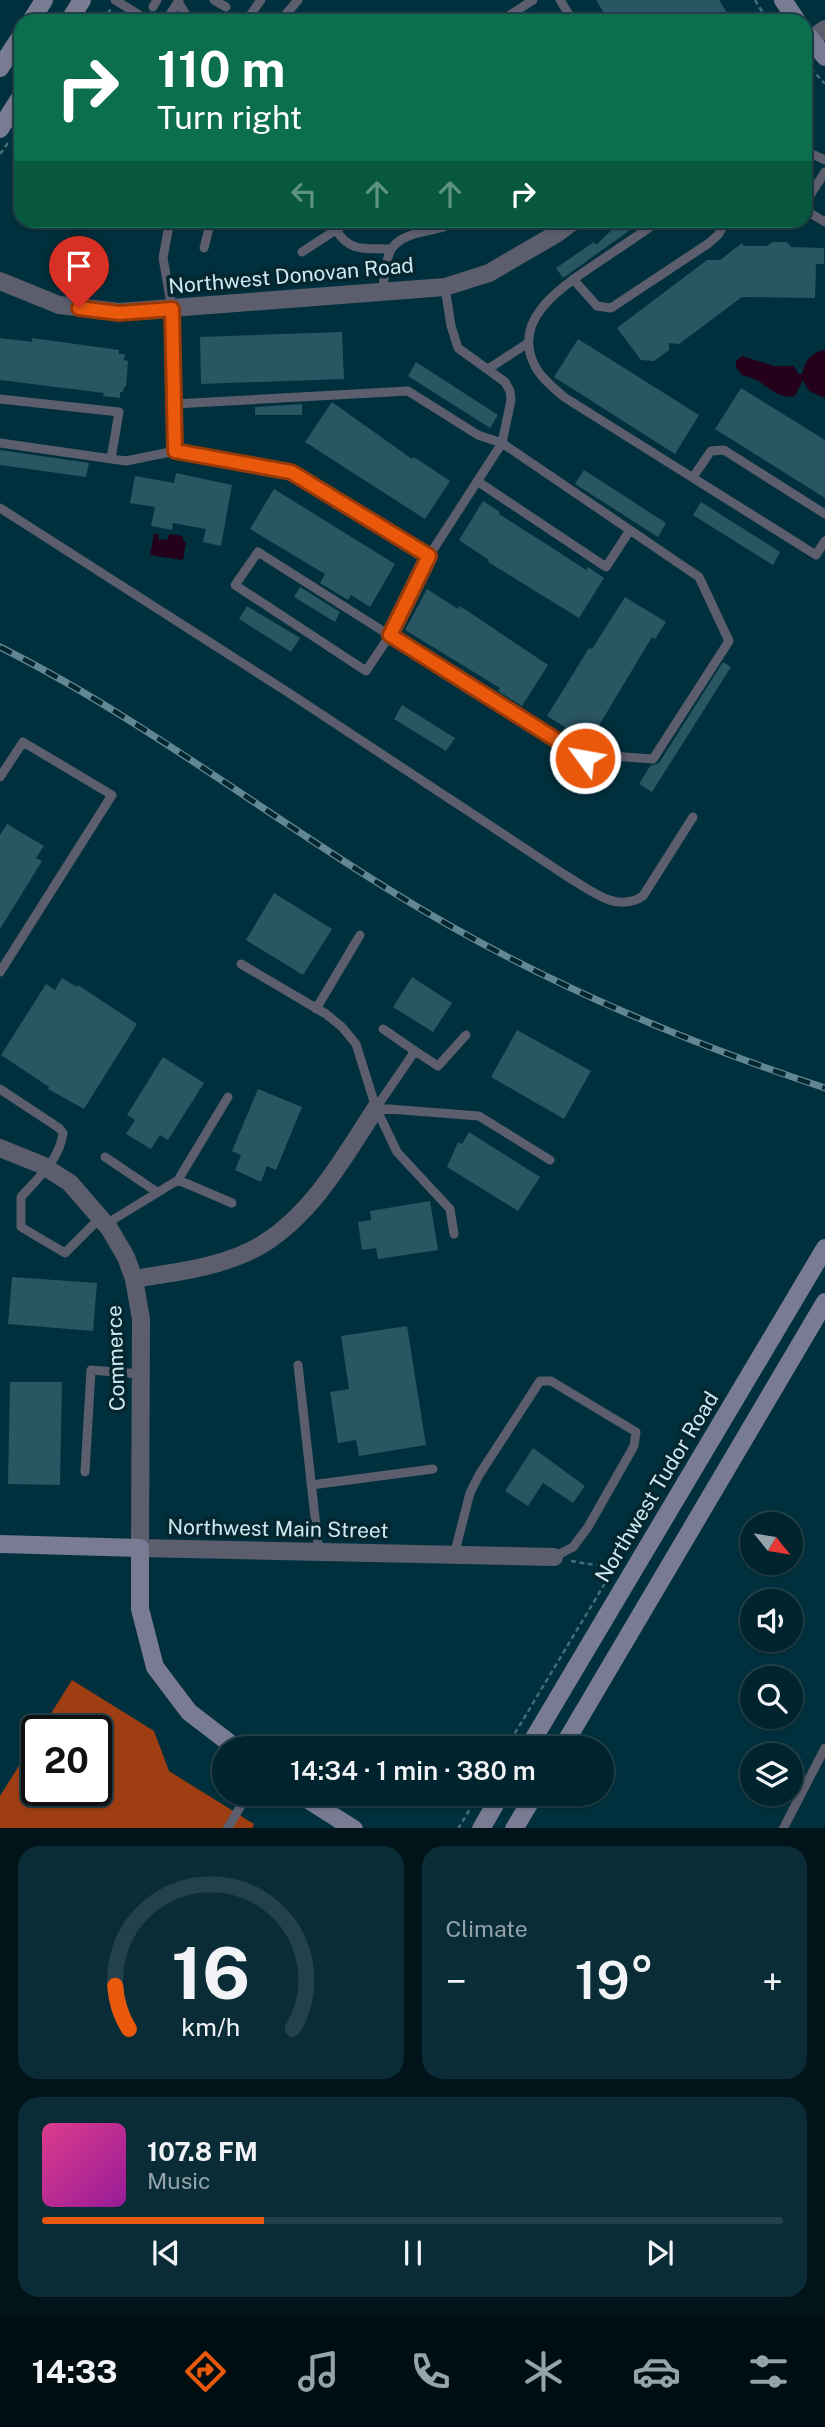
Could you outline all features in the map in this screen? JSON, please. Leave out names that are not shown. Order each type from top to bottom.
[{"type":"street","points":[[812,38],[825,57]]},
{"type":"street","points":[[0,68],[14,47]]},
{"type":"street","points":[[0,129],[14,107]]},
{"type":"street","name":"Northwest Donovan Road","points":[[0,281],[60,305],[119,313],[445,287],[489,273],[564,228]]},
{"type":"street","points":[[390,635],[429,556]]},
{"type":"street","points":[[134,1279],[226,1260],[263,1244],[296,1218],[325,1186],[376,1108]]},
{"type":"street","name":"Commerce","points":[[0,1148],[47,1168],[70,1183],[103,1220],[126,1257],[134,1279],[141,1319],[140,1548]]},
{"type":"street","name":"Northwest Tudor Road","points":[[535,1736],[825,1248]]},
{"type":"street","points":[[569,1736],[825,1303]]},
{"type":"street","name":"Northwest Main Street","points":[[0,1544],[554,1558]]},
{"type":"street","points":[[140,1548],[140,1609],[155,1667],[189,1712],[220,1736]]},
{"type":"street","points":[[633,1572],[662,1580]]},
{"type":"street","points":[[318,1806],[352,1828]]},
{"type":"street","points":[[482,1828],[494,1806]]},
{"type":"street","points":[[515,1828],[528,1806]]},
{"type":"lane","points":[[116,0],[138,14]]},
{"type":"lane","points":[[214,0],[226,7]]},
{"type":"lane","points":[[286,14],[298,0]]},
{"type":"lane","points":[[512,14],[533,0]]},
{"type":"lane","points":[[812,192],[825,172]]},
{"type":"lane","points":[[169,228],[163,258],[172,309],[175,451]]},
{"type":"lane","points":[[204,248],[209,228]]},
{"type":"lane","points":[[302,251],[339,228]]},
{"type":"lane","points":[[382,292],[390,249],[405,237],[445,228]]},
{"type":"lane","points":[[549,228],[556,234]]},
{"type":"lane","points":[[648,228],[555,292],[540,310],[530,327],[528,343],[535,366],[545,380],[564,397],[816,555],[825,541]]},
{"type":"lane","points":[[573,279],[597,306],[611,308],[709,243],[722,228]]},
{"type":"lane","points":[[336,230],[350,246],[390,249]]},
{"type":"lane","points":[[0,443],[126,461],[175,451],[291,472],[429,556],[502,443],[511,400],[505,382],[458,348],[451,326],[445,287]]},
{"type":"lane","points":[[488,369],[528,343]]},
{"type":"lane","points":[[174,404],[408,391],[478,435],[502,443],[699,577],[729,641],[653,759],[611,756],[585,758],[390,635],[258,552],[235,585],[366,671],[390,635]]},
{"type":"lane","points":[[0,399],[119,412],[111,459]]},
{"type":"lane","points":[[692,477],[712,451],[724,450],[825,514]]},
{"type":"lane","points":[[477,481],[606,567],[630,530]]},
{"type":"lane","points":[[0,508],[278,686],[565,875],[607,899],[621,904],[633,903],[643,896],[693,817]]},
{"type":"lane","points":[[0,777],[23,742],[112,795],[0,972]]},
{"type":"lane","points":[[316,1009],[359,935]]},
{"type":"lane","points":[[242,964],[342,1027],[356,1044],[376,1108],[397,1152],[450,1209],[454,1234]]},
{"type":"lane","points":[[383,1029],[438,1066],[466,1035]]},
{"type":"lane","points":[[376,1108],[415,1051]]},
{"type":"lane","points":[[0,1090],[63,1133],[59,1149],[47,1168],[22,1197],[21,1227],[65,1253],[103,1220],[178,1180],[228,1097]]},
{"type":"lane","points":[[376,1108],[479,1116],[550,1160]]},
{"type":"lane","points":[[105,1157],[157,1192]]},
{"type":"lane","points":[[178,1180],[232,1203]]},
{"type":"lane","points":[[298,1365],[319,1553]]},
{"type":"lane","points":[[85,1472],[90,1370],[141,1374]]},
{"type":"lane","points":[[454,1556],[470,1493],[479,1475],[540,1381],[551,1381],[636,1432],[634,1446],[588,1527],[573,1547],[554,1558]]},
{"type":"lane","points":[[311,1485],[433,1469]]},
{"type":"lane","points":[[784,1828],[825,1748]]},
{"type":"lane","points":[[228,1828],[241,1806]]},
{"type":"path","points":[[812,70],[825,84]]},
{"type":"path","points":[[554,1558],[633,1572]]},
{"type":"path","points":[[459,1828],[472,1806]]},
{"type":"shaded area","points":[[825,350],[825,398],[809,391],[803,380],[795,396],[777,394],[757,380],[742,375],[736,367],[736,361],[742,356],[774,366],[794,366],[798,374],[802,374],[809,358]]},
{"type":"shaded area","points":[[154,534],[159,534],[158,539],[167,540],[169,534],[183,536],[183,541],[186,542],[183,560],[150,555]]},
{"type":"shaded area","points":[[72,1680],[154,1731],[169,1771],[212,1798],[212,1806],[225,1806],[254,1824],[252,1828],[0,1828],[0,1796],[21,1763],[21,1806],[112,1806],[112,1715],[50,1715]]},
{"type":"building","points":[[596,0],[719,0],[728,14],[704,14],[605,14]]},
{"type":"building","points":[[614,228],[633,228],[563,278],[556,268],[594,242],[596,245]]},
{"type":"building","points":[[772,242],[787,242],[791,247],[824,248],[824,264],[816,264],[815,298],[742,297],[679,344],[669,343],[669,350],[654,361],[641,360],[617,328],[707,260],[720,260],[742,243],[744,246],[767,246]]},
{"type":"building","points":[[342,332],[344,379],[201,384],[200,337]]},
{"type":"building","points":[[0,338],[32,342],[32,338],[119,350],[119,354],[125,354],[124,360],[128,361],[126,387],[120,392],[120,398],[103,396],[104,393],[0,380]]},
{"type":"building","points":[[578,339],[699,415],[675,454],[554,377]]},
{"type":"building","points":[[416,362],[498,415],[490,428],[408,376]]},
{"type":"building","points":[[741,388],[825,440],[825,498],[715,429]]},
{"type":"building","points":[[332,402],[412,459],[414,457],[450,481],[425,519],[305,442]]},
{"type":"building","points":[[302,404],[302,415],[255,415],[255,407]]},
{"type":"building","points":[[0,450],[89,463],[86,477],[0,465]]},
{"type":"building","points":[[584,470],[666,523],[658,537],[575,484]]},
{"type":"building","points":[[176,473],[232,485],[221,546],[203,542],[206,529],[173,523],[172,530],[151,526],[155,507],[130,503],[135,476],[174,483]]},
{"type":"building","points":[[274,489],[395,564],[370,607],[351,595],[348,600],[320,583],[325,574],[250,529]]},
{"type":"building","points":[[483,501],[586,570],[588,567],[604,578],[579,618],[488,562],[489,560],[459,540]]},
{"type":"building","points":[[701,502],[780,552],[773,565],[693,515]]},
{"type":"building","points":[[300,587],[340,612],[335,622],[294,597]]},
{"type":"building","points":[[427,589],[458,609],[460,606],[548,665],[522,706],[498,691],[500,688],[405,630]]},
{"type":"building","points":[[625,597],[666,622],[655,639],[652,637],[589,742],[547,716],[589,648],[592,649]]},
{"type":"building","points":[[247,606],[300,638],[291,652],[239,619]]},
{"type":"building","points":[[723,662],[731,667],[652,792],[639,784],[650,766],[659,763]]},
{"type":"building","points":[[402,705],[455,738],[446,751],[394,719]]},
{"type":"building","points":[[7,824],[44,846],[36,858],[42,861],[0,929],[0,835]]},
{"type":"building","points":[[274,893],[332,929],[303,975],[246,940]]},
{"type":"building","points":[[412,977],[452,1003],[433,1032],[393,1007]]},
{"type":"building","points":[[62,978],[77,987],[78,985],[137,1024],[84,1109],[48,1089],[49,1087],[1,1055],[46,984],[55,990]]},
{"type":"building","points":[[517,1030],[591,1071],[564,1119],[491,1077]]},
{"type":"building","points":[[163,1057],[204,1083],[168,1140],[160,1135],[151,1149],[126,1134],[135,1120],[127,1115]]},
{"type":"building","points":[[258,1089],[302,1107],[276,1170],[267,1166],[261,1182],[235,1170],[241,1155],[232,1151]]},
{"type":"building","points":[[469,1132],[540,1177],[518,1211],[447,1167],[458,1142],[462,1144]]},
{"type":"building","points":[[430,1201],[438,1250],[378,1259],[376,1248],[362,1250],[358,1222],[371,1220],[370,1211]]},
{"type":"building","points":[[12,1277],[97,1283],[93,1331],[8,1324]]},
{"type":"building","points":[[407,1326],[426,1445],[359,1456],[356,1440],[338,1443],[330,1392],[349,1389],[341,1336]]},
{"type":"building","points":[[10,1382],[62,1382],[60,1485],[8,1484]]},
{"type":"building","points":[[533,1448],[585,1486],[573,1503],[543,1483],[528,1506],[505,1491]]},
{"type":"railway","points":[[0,647],[102,704],[396,894],[498,952],[659,1027],[825,1088]]},
{"type":"route","points":[[79,308],[119,313],[172,309],[175,451],[291,472],[429,556],[390,635],[585,758]]}]
